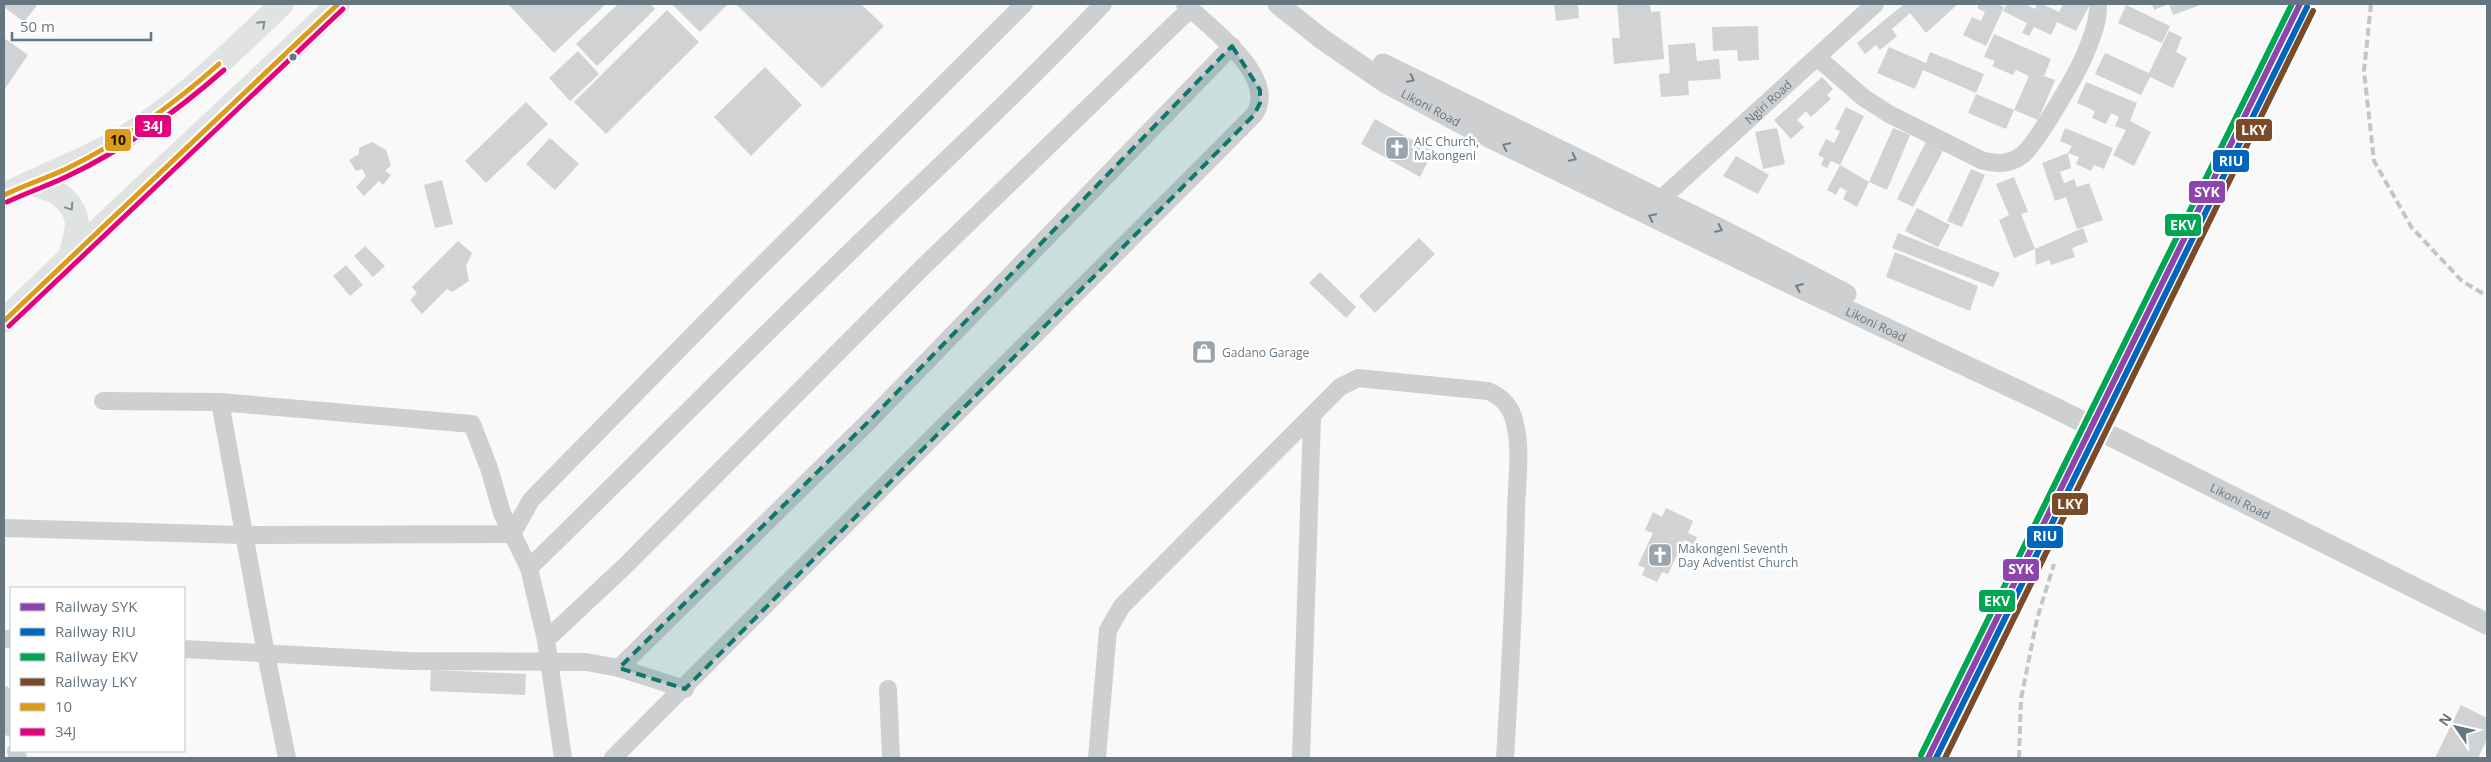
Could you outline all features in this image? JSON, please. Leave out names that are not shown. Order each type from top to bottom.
[{"type":"main road","points":[[4,195],[67,168],[111,145],[168,107],[242,44],[282,4]]},
{"type":"main road","points":[[4,321],[71,254],[217,120],[338,4]]},
{"type":"main road","points":[[29,184],[52,189],[74,211],[77,224],[71,254]]},
{"type":"street","points":[[512,534],[531,500],[742,285],[1024,4]]},
{"type":"street","points":[[529,568],[628,473],[816,285],[1051,59],[1103,4]]},
{"type":"street","name":"Likoni Road","points":[[1278,4],[1322,39],[1386,83],[1468,127],[1781,279],[2051,402]]},
{"type":"street","name":"Likoni Road","points":[[1298,4],[1390,69],[1660,200],[2051,402],[2487,616]]},
{"type":"street","name":"Ngiri Road","points":[[1660,200],[1818,58],[1875,4]]},
{"type":"street","points":[[1818,58],[1864,98],[1889,114],[1981,160],[1997,164],[2021,156],[2035,141],[2086,53],[2099,13],[2098,4]]},
{"type":"street","points":[[546,640],[624,567],[922,268],[1188,6],[1232,46],[1260,90],[1260,103],[1254,115],[685,689],[613,758]]},
{"type":"street","points":[[619,668],[870,420],[1232,46]]},
{"type":"street","points":[[1097,758],[1106,640],[1113,619],[1131,594],[1312,417],[1340,387],[1358,378],[1488,391],[1499,395],[1511,411],[1516,426],[1517,456],[1514,610],[1505,758]]},
{"type":"street","points":[[103,401],[220,402],[472,424],[489,468],[502,513],[529,568],[546,640],[563,758]]},
{"type":"street","points":[[220,402],[243,535],[287,758]]},
{"type":"street","points":[[1301,758],[1312,417]]},
{"type":"street","name":"Likoni Road","points":[[2153,452],[2487,624]]},
{"type":"street","points":[[4,528],[243,535],[512,534]]},
{"type":"street","points":[[185,649],[409,660],[586,662],[619,668],[685,689]]},
{"type":"street","points":[[888,689],[891,758]]},
{"type":"street","points":[[4,695],[10,723]]},
{"type":"highlighted area","points":[[1232,46],[1260,90],[1260,103],[1254,115],[685,689],[619,668],[870,420]]},
{"type":"building","points":[[4,4],[38,4],[24,22],[4,7]]},
{"type":"building","points":[[508,4],[606,4],[554,53]]},
{"type":"building","points":[[618,4],[650,4],[655,9],[597,66],[576,44]]},
{"type":"building","points":[[672,4],[728,4],[700,32]]},
{"type":"building","points":[[736,4],[861,4],[884,26],[822,88]]},
{"type":"building","points":[[1554,4],[1578,4],[1579,18],[1556,21]]},
{"type":"building","points":[[1617,4],[1650,4],[1651,12],[1660,11],[1664,59],[1614,64],[1612,38],[1620,38]]},
{"type":"building","points":[[1904,4],[1958,4],[1926,33],[1910,13],[1892,29],[1897,36],[1880,50],[1876,45],[1865,54],[1857,43]]},
{"type":"building","points":[[1979,4],[1997,4],[2004,7],[1986,46],[1963,35],[1972,17],[1981,21],[1985,12],[1977,8]]},
{"type":"building","points":[[2007,4],[2025,4],[2035,9],[2037,4],[2042,4],[2059,12],[2063,4],[2090,4],[2076,31],[2057,22],[2051,35],[2034,27],[2029,36],[2022,33],[2027,23],[2003,11]]},
{"type":"building","points":[[2152,4],[2169,4],[2154,10]]},
{"type":"building","points":[[2169,4],[2203,4],[2173,15]]},
{"type":"building","points":[[2126,5],[2170,26],[2162,43],[2118,23]]},
{"type":"building","points":[[667,10],[699,42],[606,134],[574,102]]},
{"type":"building","points":[[1758,26],[1759,60],[1738,61],[1737,50],[1713,51],[1712,27]]},
{"type":"building","points":[[2169,31],[2182,37],[2176,52],[2187,58],[2173,88],[2150,77],[2141,95],[2095,74],[2105,53],[2149,73]]},
{"type":"building","points":[[1994,34],[2051,59],[2044,76],[2055,80],[2038,120],[2014,110],[2029,76],[2016,70],[2013,75],[1992,66],[1995,61],[1984,57]]},
{"type":"building","points":[[4,38],[28,55],[4,90]]},
{"type":"building","points":[[1695,43],[1697,61],[1719,59],[1721,79],[1688,81],[1689,95],[1661,97],[1659,74],[1670,73],[1668,45]]},
{"type":"building","points":[[1889,47],[1926,63],[1930,52],[1984,74],[1976,93],[1923,70],[1915,89],[1877,73]]},
{"type":"building","points":[[578,51],[599,74],[570,101],[549,78]]},
{"type":"building","points":[[765,67],[802,105],[751,156],[714,117]]},
{"type":"building","points":[[1822,77],[1833,89],[1827,95],[1831,99],[1811,117],[1806,111],[1797,120],[1804,127],[1791,139],[1774,120]]},
{"type":"building","points":[[2086,82],[2137,103],[2130,121],[2151,132],[2134,166],[2113,155],[2126,130],[2115,126],[2119,117],[2111,113],[2106,124],[2092,118],[2095,111],[2077,103]]},
{"type":"building","points":[[1976,94],[2014,110],[2006,129],[1968,113]]},
{"type":"building","points":[[526,102],[548,124],[486,183],[465,161]]},
{"type":"building","points":[[1846,107],[1864,116],[1840,165],[1831,161],[1827,168],[1821,165],[1824,158],[1818,155],[1826,139],[1834,143],[1840,131],[1835,129]]},
{"type":"building","name":"AIC Church, Makongeni","points":[[1375,119],[1433,152],[1420,177],[1361,144]]},
{"type":"building","points":[[1777,128],[1785,164],[1763,169],[1755,132]]},
{"type":"building","points":[[1893,128],[1910,135],[1887,190],[1869,182]]},
{"type":"building","points":[[2065,128],[2113,148],[2104,169],[2094,165],[2091,171],[2076,164],[2079,157],[2068,153],[2072,146],[2060,141]]},
{"type":"building","points":[[550,138],[579,164],[555,190],[526,164]]},
{"type":"building","points":[[1928,138],[1945,147],[1913,207],[1897,199]]},
{"type":"building","points":[[372,142],[386,150],[391,165],[385,171],[391,175],[383,185],[379,181],[364,196],[356,187],[366,176],[362,169],[356,171],[349,160],[359,154],[359,148]]},
{"type":"building","points":[[2068,153],[2071,168],[2060,172],[2064,183],[2074,179],[2077,187],[2089,183],[2103,220],[2077,229],[2066,197],[2055,201],[2042,163]]},
{"type":"building","points":[[1736,156],[1769,175],[1758,194],[1723,176]]},
{"type":"building","points":[[1840,165],[1869,182],[1857,207],[1843,199],[1847,191],[1840,187],[1836,195],[1827,190]]},
{"type":"building","points":[[1971,169],[1985,175],[1962,227],[1947,221]]},
{"type":"building","points":[[2014,177],[2028,212],[2021,214],[2035,249],[2014,258],[1999,220],[2009,215],[1996,184]]},
{"type":"building","points":[[442,180],[453,224],[435,228],[424,185]]},
{"type":"building","points":[[1917,208],[1950,225],[1938,247],[1905,231]]},
{"type":"building","points":[[2083,228],[2088,242],[2072,248],[2075,257],[2051,265],[2049,260],[2036,265],[2035,249]]},
{"type":"building","points":[[1898,233],[2000,273],[1993,287],[1892,248]]},
{"type":"building","points":[[1419,238],[1435,254],[1375,313],[1359,296]]},
{"type":"building","points":[[458,241],[472,253],[466,266],[469,281],[452,292],[447,289],[422,314],[410,300],[417,293],[412,287]]},
{"type":"building","points":[[365,246],[385,266],[373,277],[354,256]]},
{"type":"building","points":[[1895,252],[1978,286],[1970,311],[1886,277]]},
{"type":"building","points":[[346,265],[363,285],[350,296],[333,276]]},
{"type":"building","points":[[1320,272],[1356,307],[1346,318],[1309,283]]},
{"type":"building","name":"Makongeni Seventh Day Adventist Church","points":[[1666,508],[1693,521],[1688,533],[1697,537],[1694,545],[1684,540],[1668,574],[1662,572],[1657,582],[1642,575],[1645,568],[1638,565],[1653,533],[1645,530],[1653,512],[1662,517]]},
{"type":"building","points":[[431,670],[526,674],[525,695],[430,691]]},
{"type":"building","points":[[2461,705],[2487,718],[2487,739],[2478,758],[2435,758]]},
{"type":"railway","points":[[2371,4],[2364,71],[2374,161],[2412,228],[2462,281],[2487,296]]},
{"type":"railway","points":[[2019,758],[2021,699],[2037,619],[2054,564]]},
{"type":"rail line","name":"EKV","points":[[1921,755],[2292,4]]},
{"type":"rail line","name":"SYK","points":[[1928,758],[2300,4]]},
{"type":"rail line","name":"RIU","points":[[1936,758],[2307,7]]},
{"type":"rail line","name":"LKY","points":[[1945,758],[2313,11]]},
{"type":"transit line","name":"10","points":[[4,321],[338,4]]},
{"type":"transit line","name":"34J","points":[[9,326],[343,9]]},
{"type":"transit line","name":"10","points":[[4,195],[68,168],[128,134],[166,108],[219,64]]},
{"type":"transit line","name":"34J","points":[[7,202],[62,179],[131,141],[170,114],[224,70]]},
{"type":"place","name":"AIC Church, Makongeni","points":[[1397,148]]},
{"type":"place","name":"Gadano Garage","points":[[1204,352]]},
{"type":"place","name":"Makongeni Seventh Day Adventist Church","points":[[1660,555]]}]
